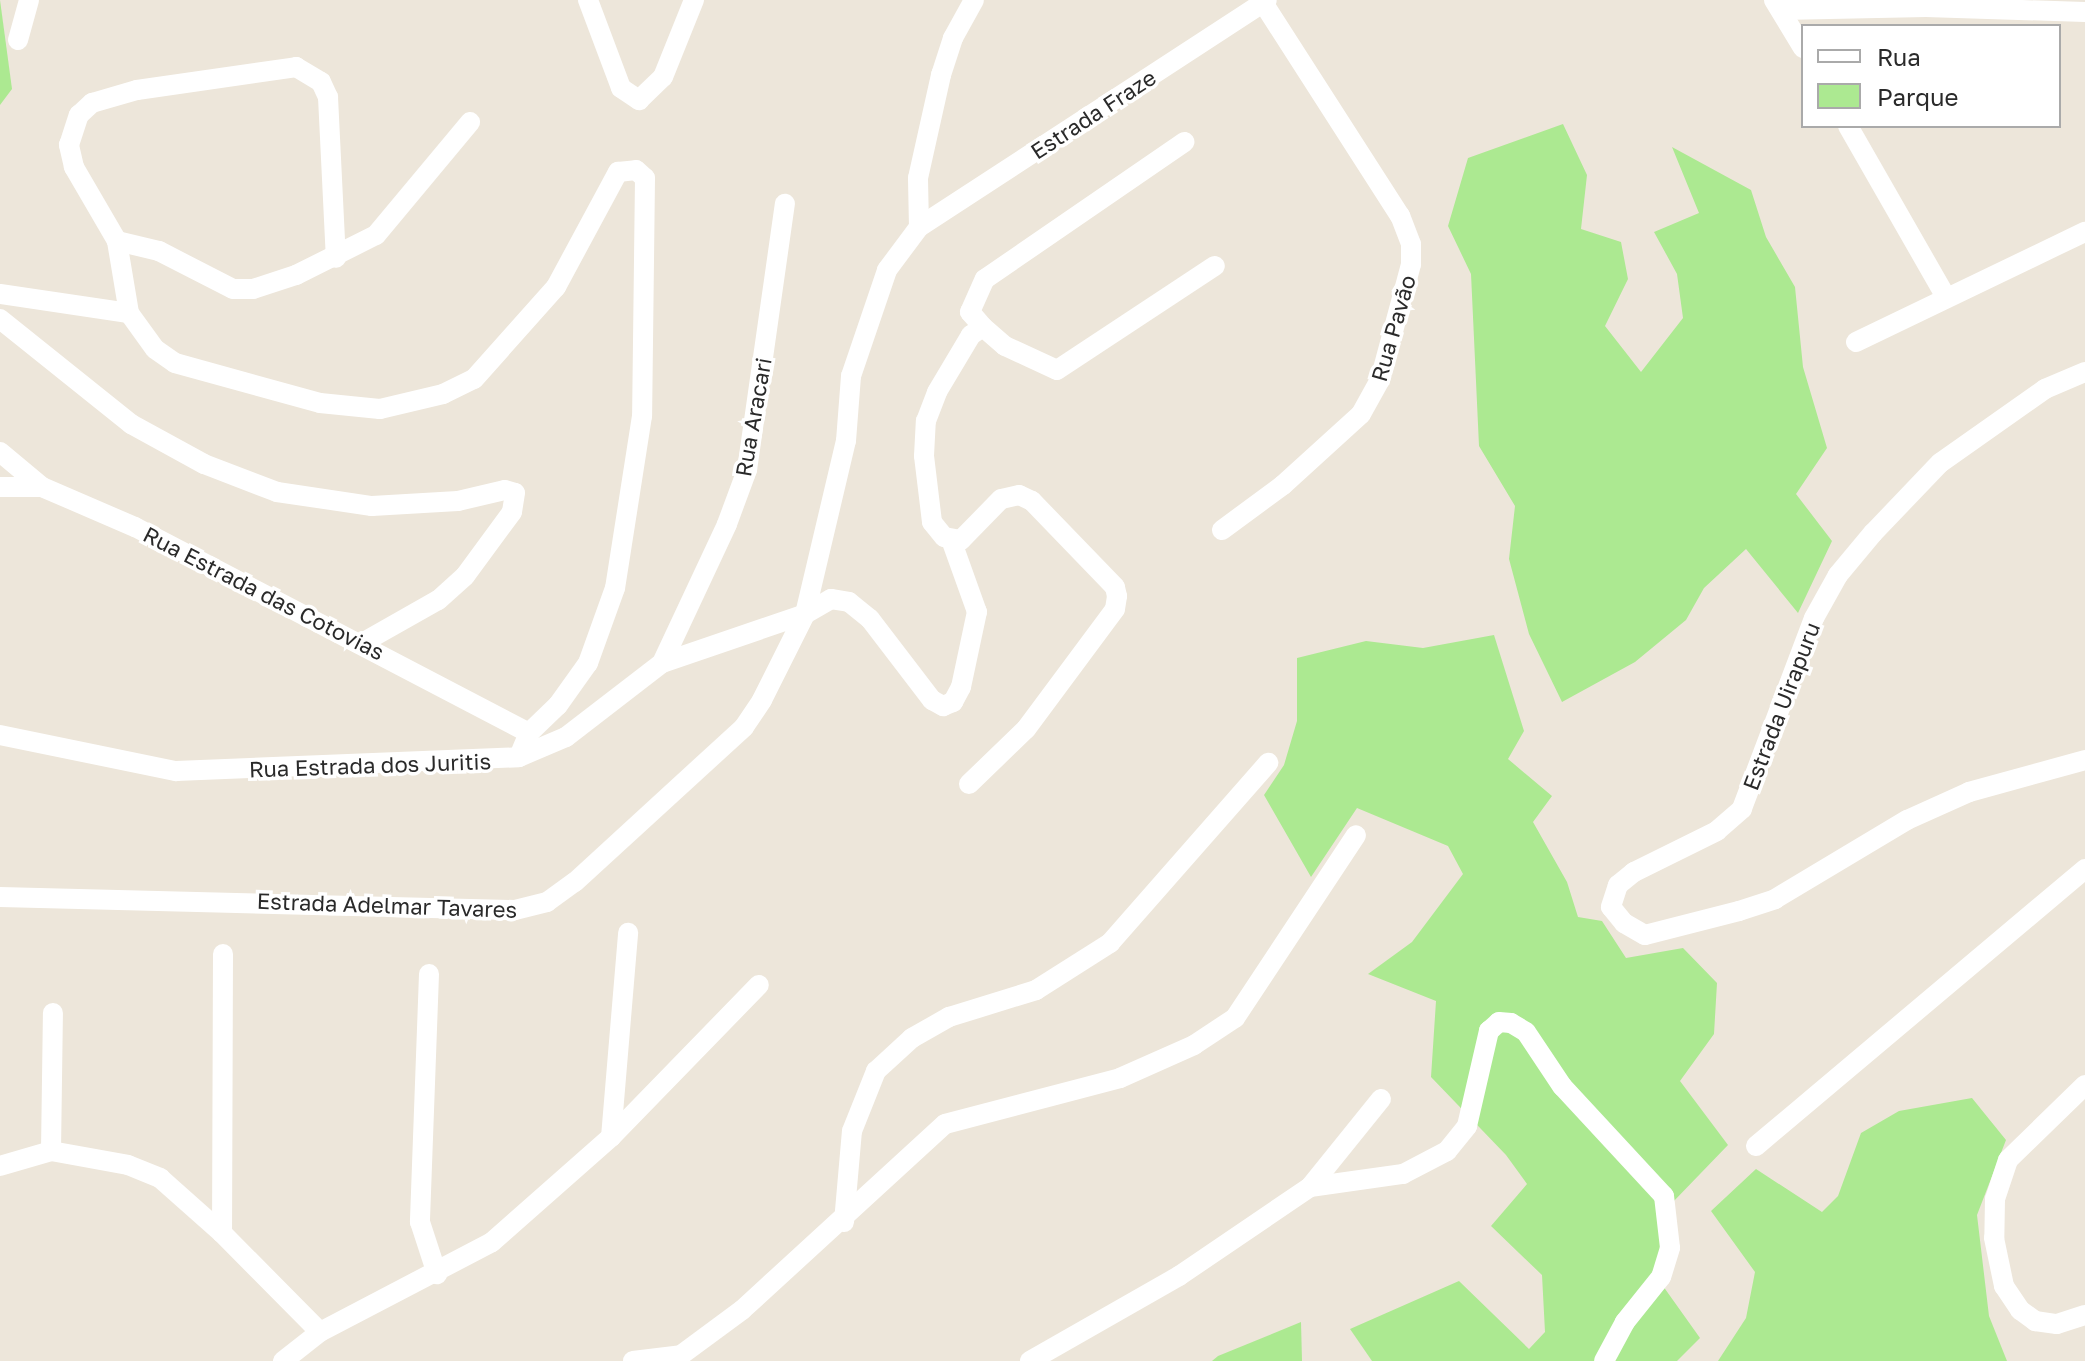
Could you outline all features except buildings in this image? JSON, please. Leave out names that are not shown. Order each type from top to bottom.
[{"type":"street","points":[[18,40],[29,0]]},
{"type":"street","points":[[588,0],[621,88],[639,100],[663,77],[694,0]]},
{"type":"street","points":[[919,227],[918,178],[938,88],[953,38],[974,0]]},
{"type":"street","name":"Estrada Fraze","points":[[919,227],[1265,1]]},
{"type":"street","name":"Rua Pavão","points":[[1222,530],[1283,485],[1361,414],[1380,380],[1411,264],[1411,244],[1400,216],[1265,1]]},
{"type":"street","points":[[1778,5],[2085,12]]},
{"type":"street","points":[[1778,5],[1801,45]]},
{"type":"street","points":[[336,258],[328,97],[321,82],[296,67],[137,90],[92,103],[79,115],[69,145],[74,167],[117,241],[129,313],[155,349],[175,363],[249,387],[345,408],[380,409],[443,394],[474,379],[517,336],[556,287],[618,172],[636,170],[645,178],[642,416],[615,588],[588,663],[558,705],[529,733],[519,757]]},
{"type":"street","points":[[117,241],[159,251],[233,289],[253,289],[336,258],[376,235],[470,122]]},
{"type":"street","points":[[1849,128],[1946,297]]},
{"type":"street","points":[[1184,142],[985,279],[970,312],[1005,346],[1057,370],[1215,266]]},
{"type":"street","name":"Rua Aracari","points":[[662,663],[747,470],[785,204]]},
{"type":"street","name":"Estrada Adelmar Tavares","points":[[0,897],[529,909],[575,882],[744,727],[805,614],[846,441],[851,376],[887,270],[919,227]]},
{"type":"street","points":[[1856,342],[2085,232]]},
{"type":"street","points":[[0,294],[129,313]]},
{"type":"street","points":[[0,319],[131,424],[204,464],[277,492],[372,506],[458,501],[505,490],[515,493],[512,512],[465,576],[438,600],[362,643]]},
{"type":"street","points":[[969,784],[1026,729],[1115,609],[1117,596],[1115,587],[1032,501],[1019,495],[1001,499],[961,540],[952,542],[932,522],[924,456],[926,421],[937,392],[971,335],[983,327]]},
{"type":"street","name":"Estrada Uirapuru","points":[[2085,372],[2045,389],[1940,463],[1873,533],[1838,575],[1809,628],[1742,809],[1717,831],[1634,872],[1618,885],[1611,907],[1624,923],[1645,935],[1739,911],[1775,899],[1907,820],[1969,792],[2085,760]]},
{"type":"street","name":"Rua Estrada das Cotovias","points":[[0,452],[42,487],[135,527],[529,733]]},
{"type":"street","points":[[0,487],[42,487]]},
{"type":"street","name":"Rua Estrada dos Juritis","points":[[0,735],[176,771],[519,757],[566,737],[662,663],[805,614],[831,599],[849,602],[893,643],[932,700],[943,706],[953,702],[968,666],[977,612],[952,542]]},
{"type":"street","points":[[844,1222],[852,1131],[876,1071],[912,1038],[949,1017],[1036,990],[1110,943],[1268,763]]},
{"type":"street","points":[[633,1361],[684,1358],[844,1222],[945,1124],[1120,1078],[1194,1045],[1235,1018],[1356,835]]},
{"type":"street","points":[[1756,1146],[2085,869]]},
{"type":"street","points":[[611,1137],[628,933]]},
{"type":"street","points":[[222,1233],[223,954]]},
{"type":"street","points":[[429,974],[420,1222],[437,1274]]},
{"type":"street","points":[[283,1361],[320,1332],[437,1274],[492,1242],[611,1137],[759,985]]},
{"type":"street","points":[[51,1151],[53,1013]]},
{"type":"street","points":[[1310,1187],[1403,1174],[1447,1151],[1467,1126],[1489,1031],[1499,1022],[1511,1023],[1526,1032],[1562,1086],[1664,1196],[1670,1248],[1661,1277],[1625,1322],[1604,1361]]},
{"type":"street","points":[[2085,1085],[2008,1160],[1995,1199],[1994,1238],[2004,1286],[2035,1321],[2057,1324],[2085,1315]]},
{"type":"street","points":[[1030,1361],[1179,1276],[1310,1187],[1381,1099]]},
{"type":"street","points":[[0,1166],[51,1151],[128,1165],[160,1178],[222,1233],[320,1332]]},
{"type":"green space","points":[[0,0],[12,89],[0,105]]},
{"type":"green space","points":[[1563,124],[1587,175],[1581,229],[1621,242],[1628,279],[1605,326],[1641,372],[1683,318],[1677,274],[1654,232],[1699,213],[1672,147],[1751,190],[1766,237],[1795,287],[1803,367],[1827,448],[1796,494],[1832,541],[1798,613],[1746,549],[1704,588],[1686,620],[1635,662],[1562,702],[1529,634],[1509,559],[1515,506],[1479,446],[1471,274],[1448,226],[1468,158]]},
{"type":"green space","points":[[1494,635],[1524,731],[1508,759],[1552,796],[1533,822],[1567,882],[1578,917],[1602,921],[1626,958],[1683,948],[1717,983],[1714,1034],[1680,1081],[1728,1145],[1672,1203],[1658,1279],[1700,1338],[1677,1361],[1372,1361],[1350,1329],[1459,1281],[1529,1349],[1545,1332],[1542,1275],[1491,1226],[1527,1184],[1506,1155],[1431,1077],[1436,1001],[1368,974],[1412,942],[1463,874],[1448,846],[1357,808],[1311,877],[1264,795],[1284,765],[1297,721],[1297,658],[1366,641],[1423,648]]},
{"type":"green space","points":[[1972,1098],[2006,1140],[1977,1215],[1989,1316],[2007,1361],[1718,1361],[1746,1318],[1755,1272],[1711,1211],[1756,1169],[1822,1212],[1838,1196],[1861,1133],[1899,1111]]},
{"type":"green space","points":[[1301,1322],[1302,1361],[1212,1361],[1218,1356]]}]
